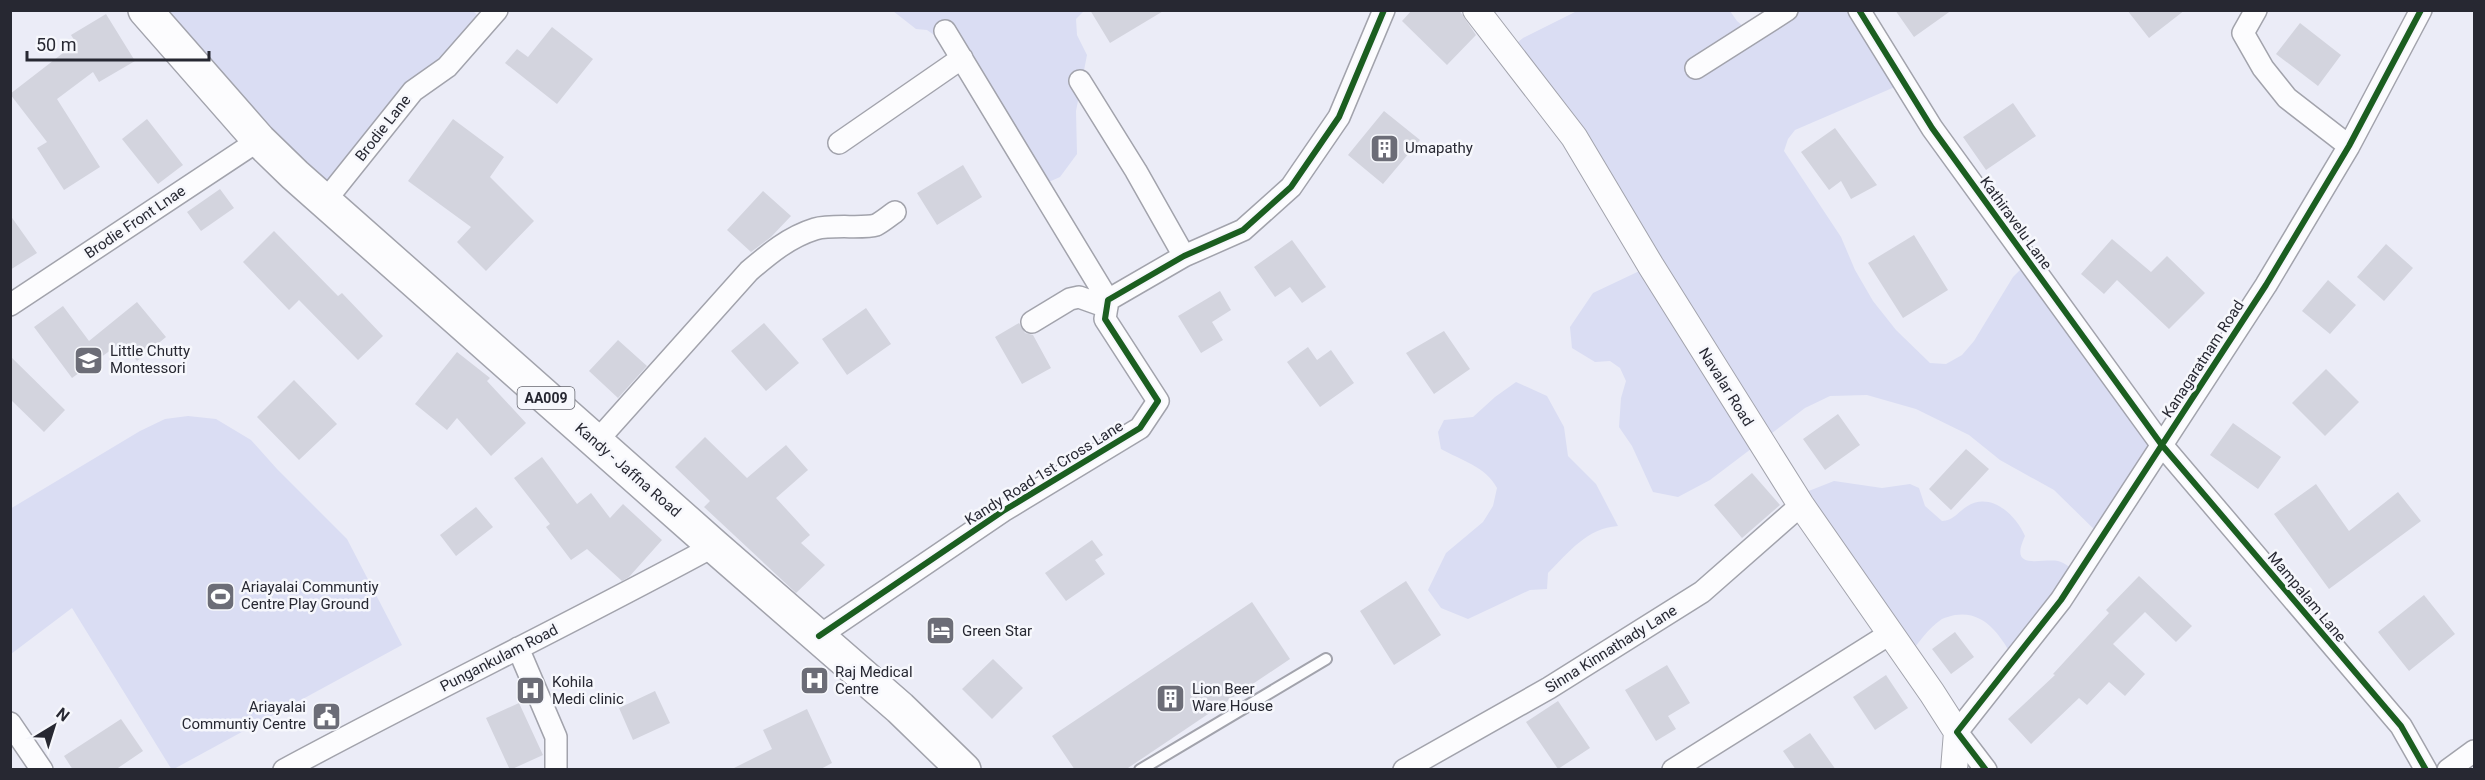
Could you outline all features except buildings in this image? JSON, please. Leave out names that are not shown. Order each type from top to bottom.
[{"type":"highway","name":"Kandy - Jaffna Road","points":[[145,10],[259,140],[596,442],[900,708],[964,770]]},
{"type":"street","name":"Brodie Lane","points":[[325,201],[413,91],[447,67],[497,10]]},
{"type":"street","points":[[1032,322],[1070,299],[1079,297],[1107,303],[1184,256],[1243,230],[1291,187],[1339,117],[1384,10]]},
{"type":"street","name":"Navalar Road","points":[[1476,10],[1574,137],[1656,275],[1801,505],[1957,732]]},
{"type":"street","points":[[1696,68],[1787,10]]},
{"type":"street","name":"Kathiravelu Lane","points":[[1859,10],[1932,128],[2162,444]]},
{"type":"street","points":[[2256,10],[2243,33],[2263,68],[2287,98],[2349,146]]},
{"type":"street","name":"Kanagaratnam Road","points":[[1957,732],[2061,600],[2266,285],[2349,146],[2421,10]]},
{"type":"street","points":[[945,31],[1107,303]]},
{"type":"street","points":[[839,143],[962,58]]},
{"type":"street","points":[[1080,81],[1136,171],[1184,256]]},
{"type":"street","name":"Brodie Front Lnae","points":[[10,305],[259,140]]},
{"type":"street","points":[[596,442],[749,271],[772,251],[794,238],[817,229],[875,226],[895,212]]},
{"type":"street","name":"Kandy Road 1st Cross Lane","points":[[819,636],[1003,511],[1140,428],[1158,400],[1105,319],[1107,303]]},
{"type":"street","name":"Mampalam Lane","points":[[2162,444],[2401,726],[2426,770]]},
{"type":"street","name":"Sinna Kinnathady Lane","points":[[1404,770],[1549,688],[1702,592],[1801,505]]},
{"type":"street","name":"Pungankulam Road","points":[[285,770],[406,704],[714,546]]},
{"type":"street","points":[[1673,770],[1891,633]]},
{"type":"street","points":[[518,648],[556,737],[556,770]]},
{"type":"street","points":[[10,723],[42,770]]},
{"type":"street","points":[[1954,770],[1957,732]]},
{"type":"street","points":[[1957,732],[1986,770]]},
{"type":"street","points":[[2448,770],[2475,751]]},
{"type":"lane","points":[[1140,770],[1326,659]]},
{"type":"shaded area","points":[[472,10],[486,23],[325,201],[145,11]]},
{"type":"shaded area","points":[[893,11],[1084,11],[1076,19],[1077,35],[1087,55],[1076,111],[1077,154],[1060,177],[1033,189],[937,37],[927,30],[916,29]]},
{"type":"shaded area","points":[[1577,11],[1730,11],[1737,21],[1751,33],[1787,11],[1859,11],[1904,83],[1795,130],[1788,139],[1784,151],[1841,237],[1855,270],[1873,301],[1896,330],[1930,363],[1946,364],[1962,355],[1974,341],[2013,277],[2029,261],[2161,444],[2102,537],[2054,490],[2000,460],[1969,435],[1916,409],[1867,395],[1830,396],[1805,408],[1710,480],[1678,497],[1653,492],[1632,446],[1619,427],[1621,398],[1626,381],[1620,368],[1610,361],[1595,362],[1572,348],[1570,327],[1593,293],[1650,266],[1507,51],[1523,38]]},
{"type":"shaded area","points":[[1516,382],[1547,396],[1564,427],[1568,456],[1596,484],[1618,526],[1597,531],[1571,549],[1548,573],[1547,589],[1530,590],[1468,619],[1441,608],[1428,590],[1446,553],[1483,522],[1493,506],[1497,488],[1480,469],[1441,449],[1438,432],[1444,420],[1473,417]]},
{"type":"shaded area","name":"Ariayalai Communtiy Centre Play Ground","points":[[188,416],[216,419],[251,440],[347,539],[402,645],[172,770],[72,608],[11,654],[10,509],[140,431],[165,419]]},
{"type":"shaded area","points":[[1834,481],[1882,488],[1910,484],[1919,488],[1925,506],[1942,521],[1952,518],[1975,503],[1984,501],[1993,503],[2009,513],[2021,528],[2025,536],[2021,547],[2023,559],[2058,561],[2078,575],[2014,660],[1991,627],[1984,621],[1966,615],[1955,615],[1942,619],[1907,657],[1796,496]]},
{"type":"cycle path","points":[[819,636],[1003,511],[1140,428],[1158,401],[1105,319],[1108,300],[1184,256],[1243,230],[1291,187],[1339,117],[1384,10]]},
{"type":"cycle path","points":[[1859,10],[1932,128],[2161,444],[2401,726],[2426,770]]},
{"type":"cycle path","points":[[1986,770],[1957,732],[2061,600],[2266,285],[2349,146],[2421,10]]},
{"type":"place","name":"Umapathy","points":[[1384,148]]},
{"type":"place","name":"Little Chutty Montessori","points":[[89,360]]},
{"type":"place","name":"Ariayalai Communtiy Centre Play Ground","points":[[220,596]]},
{"type":"place","name":"Green Star","points":[[941,631]]},
{"type":"place","name":"Raj Medical Centre","points":[[814,681]]},
{"type":"place","name":"Kohila Medi clinic","points":[[531,691]]},
{"type":"place","name":"Lion Beer Ware House","points":[[1171,698]]},
{"type":"place","name":"Ariayalai Communtiy Centre","points":[[327,716]]}]
